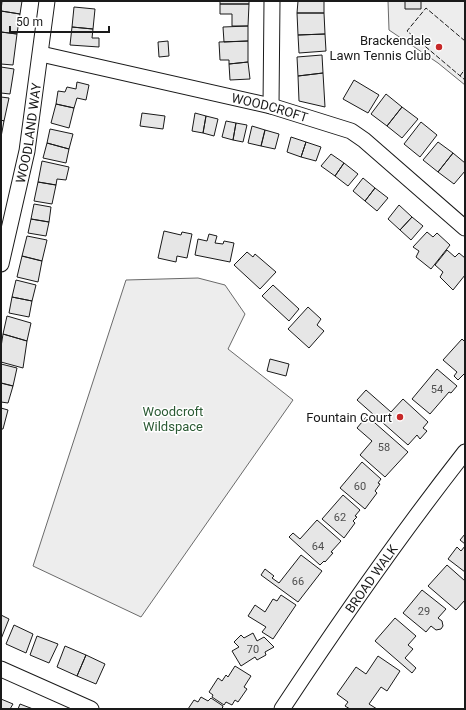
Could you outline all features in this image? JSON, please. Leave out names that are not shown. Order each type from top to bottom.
[{"type":"street","name":"WOODLAND WAY","points":[[1,264],[27,151],[47,1]]},
{"type":"street","points":[[272,1],[272,106]]},
{"type":"street","name":"WOODCROFT","points":[[41,54],[272,106],[345,129],[364,140],[465,228]]},
{"type":"street","name":"BROAD WALK","points":[[282,709],[344,617],[428,500],[465,452]]},
{"type":"street","points":[[1,669],[91,709]]},
{"type":"shaded area","name":"Brackendale Lawn Tennis Club","points":[[388,1],[465,1],[465,85],[438,63],[389,30]]},
{"type":"shaded area","name":"Woodcroft Wildspace","points":[[198,278],[225,285],[245,314],[228,349],[293,400],[141,617],[33,566],[126,280]]},
{"type":"building","points":[[2,1],[22,1],[20,14],[1,11]]},
{"type":"building","points":[[220,1],[249,1],[249,4],[220,4]]},
{"type":"building","points":[[298,1],[324,1],[324,13],[297,13]]},
{"type":"building","points":[[405,1],[421,1],[421,9],[405,9]]},
{"type":"building","points":[[220,4],[249,4],[248,26],[232,26],[232,14],[220,14]]},
{"type":"building","points":[[74,7],[95,9],[93,29],[72,27]]},
{"type":"building","points":[[1,11],[20,14],[17,34],[1,32]]},
{"type":"building","points":[[297,13],[324,13],[325,34],[298,35]]},
{"type":"building","points":[[248,26],[248,41],[224,42],[223,27]]},
{"type":"building","points":[[72,27],[93,29],[92,38],[99,38],[99,47],[70,45]]},
{"type":"building","points":[[1,32],[17,34],[13,65],[1,64]]},
{"type":"building","points":[[325,34],[326,51],[299,53],[298,35]]},
{"type":"building","points":[[168,41],[169,56],[159,57],[158,42]]},
{"type":"building","points":[[248,41],[248,62],[229,64],[229,60],[220,60],[219,42]]},
{"type":"building","points":[[322,55],[323,73],[298,76],[297,57]]},
{"type":"building","points":[[248,62],[250,79],[230,80],[229,64]]},
{"type":"building","points":[[1,67],[14,69],[10,94],[1,93]]},
{"type":"building","points":[[323,73],[325,107],[299,101],[298,76]]},
{"type":"building","points":[[354,80],[379,95],[368,113],[343,99]]},
{"type":"building","points":[[77,82],[89,85],[86,100],[77,98],[74,108],[56,104],[58,91],[65,92],[67,87],[76,89]]},
{"type":"building","points":[[386,94],[402,107],[387,126],[371,114]]},
{"type":"building","points":[[1,97],[9,98],[4,121],[1,120]]},
{"type":"building","points":[[56,104],[74,108],[69,128],[51,123]]},
{"type":"building","points":[[402,107],[418,119],[402,138],[387,126]]},
{"type":"building","points":[[142,113],[165,116],[163,129],[140,126]]},
{"type":"building","points":[[195,113],[206,116],[203,133],[192,131]]},
{"type":"building","points":[[206,116],[218,119],[214,136],[203,133]]},
{"type":"building","points":[[1,120],[4,121],[1,137]]},
{"type":"building","points":[[226,121],[236,123],[233,140],[222,137]]},
{"type":"building","points":[[421,122],[437,135],[420,157],[404,144]]},
{"type":"building","points":[[236,123],[247,125],[243,142],[233,140]]},
{"type":"building","points":[[252,126],[265,130],[261,146],[248,143]]},
{"type":"building","points":[[50,129],[73,134],[69,149],[47,143]]},
{"type":"building","points":[[265,130],[279,134],[275,149],[261,146]]},
{"type":"building","points":[[291,137],[306,142],[301,157],[287,152]]},
{"type":"building","points":[[306,142],[321,147],[316,161],[301,157]]},
{"type":"building","points":[[438,142],[453,153],[438,172],[423,160]]},
{"type":"building","points":[[47,143],[69,149],[66,163],[43,158]]},
{"type":"building","points":[[453,153],[465,163],[465,171],[454,184],[438,172]]},
{"type":"building","points":[[331,154],[344,163],[335,176],[321,166]]},
{"type":"building","points":[[42,161],[69,167],[66,180],[57,179],[56,185],[38,182]]},
{"type":"building","points":[[344,163],[358,174],[348,186],[335,176]]},
{"type":"building","points":[[363,178],[375,188],[365,201],[353,191]]},
{"type":"building","points":[[38,182],[56,185],[52,204],[34,201]]},
{"type":"building","points":[[375,188],[388,198],[377,211],[365,201]]},
{"type":"building","points":[[34,204],[51,207],[49,222],[31,219]]},
{"type":"building","points":[[399,205],[412,217],[400,230],[388,219]]},
{"type":"building","points":[[412,217],[423,226],[411,240],[400,230]]},
{"type":"building","points":[[31,219],[49,222],[46,236],[28,233]]},
{"type":"building","points":[[164,231],[181,235],[182,232],[192,234],[187,258],[177,256],[176,262],[158,258]]},
{"type":"building","points":[[427,232],[433,237],[437,233],[450,245],[431,269],[416,257],[419,251],[413,247]]},
{"type":"building","points":[[209,234],[217,236],[215,243],[223,244],[224,241],[234,243],[230,262],[195,255],[198,239],[207,241]]},
{"type":"building","points":[[27,236],[47,240],[42,261],[22,256]]},
{"type":"building","points":[[447,250],[455,257],[459,253],[465,258],[465,275],[453,290],[440,277],[443,272],[435,265]]},
{"type":"building","points":[[247,252],[253,257],[255,254],[276,272],[260,289],[234,265]]},
{"type":"building","points":[[22,256],[42,261],[38,282],[17,277]]},
{"type":"building","points":[[16,280],[36,285],[32,301],[12,297]]},
{"type":"building","points":[[273,285],[299,309],[289,321],[262,296]]},
{"type":"building","points":[[12,297],[32,301],[29,317],[9,313]]},
{"type":"building","points":[[308,307],[321,319],[317,325],[324,331],[309,348],[288,329]]},
{"type":"building","points":[[7,316],[31,323],[27,341],[3,334]]},
{"type":"building","points":[[3,334],[27,341],[23,368],[1,362]]},
{"type":"building","points":[[462,339],[465,342],[465,373],[458,380],[454,376],[457,372],[443,360]]},
{"type":"building","points":[[270,359],[289,364],[286,376],[267,371]]},
{"type":"building","points":[[1,364],[17,368],[13,386],[1,383]]},
{"type":"building","points":[[437,369],[457,386],[451,393],[449,392],[430,414],[412,399]]},
{"type":"building","points":[[1,383],[13,386],[8,403],[1,402]]},
{"type":"building","name":"Fountain Court","points":[[366,390],[391,412],[403,399],[428,422],[423,428],[427,431],[420,439],[417,435],[408,445],[357,400]]},
{"type":"building","points":[[1,408],[8,410],[3,429],[1,429]]},
{"type":"building","points":[[367,416],[408,452],[385,477],[360,455],[372,441],[357,428]]},
{"type":"building","points":[[362,462],[381,479],[378,483],[380,484],[375,491],[377,493],[365,509],[340,488]]},
{"type":"building","points":[[343,495],[360,510],[355,516],[357,517],[353,521],[355,523],[344,538],[322,519]]},
{"type":"building","points":[[317,520],[341,541],[331,552],[333,553],[320,565],[289,537],[293,533],[300,539]]},
{"type":"building","points":[[465,534],[465,544],[460,540]]},
{"type":"building","points":[[465,546],[465,572],[448,559],[457,547],[461,551]]},
{"type":"building","points":[[301,555],[322,571],[298,602],[261,575],[265,569],[274,576],[272,578],[279,583]]},
{"type":"building","points":[[447,565],[465,581],[465,600],[456,610],[428,586]]},
{"type":"building","points":[[422,590],[446,609],[438,618],[442,621],[443,626],[441,629],[436,630],[431,626],[426,632],[403,613]]},
{"type":"building","points":[[281,595],[296,605],[273,639],[262,632],[266,627],[248,616],[255,605],[265,612],[273,599],[277,601]]},
{"type":"building","points":[[1,615],[9,619],[1,639]]},
{"type":"building","points":[[395,618],[416,636],[408,645],[413,649],[405,658],[416,668],[412,673],[375,641]]},
{"type":"building","points":[[14,625],[33,634],[26,653],[6,644]]},
{"type":"building","points":[[253,633],[257,641],[264,637],[274,647],[265,652],[266,655],[257,660],[255,657],[241,666],[232,651],[239,647],[234,642],[241,635],[244,638]]},
{"type":"building","points":[[37,636],[58,644],[49,663],[30,655]]},
{"type":"building","points":[[65,646],[86,655],[77,676],[57,667]]},
{"type":"building","points":[[86,655],[105,664],[96,684],[77,676]]},
{"type":"building","points":[[378,656],[400,671],[387,691],[381,687],[369,704],[377,709],[350,709],[345,706],[348,702],[337,694],[356,667],[366,674]]},
{"type":"building","points":[[235,666],[251,676],[244,687],[247,689],[238,702],[235,700],[232,705],[226,702],[224,705],[212,697],[213,695],[209,692],[218,678],[222,681],[226,675],[228,677]]},
{"type":"building","points":[[201,697],[208,701],[211,698],[223,706],[222,709],[188,709],[194,700],[198,702]]},
{"type":"building","points":[[1,699],[13,704],[10,709],[1,709]]},
{"type":"building","points":[[20,704],[33,709],[18,709]]},
{"type":"fence","points":[[465,41],[426,8],[407,31],[465,80]]},
{"type":"fence","points":[[460,76],[465,69]]},
{"type":"place","name":"Brackendale Lawn Tennis Club","points":[[439,47]]},
{"type":"place","name":"Fountain Court","points":[[400,417]]}]
